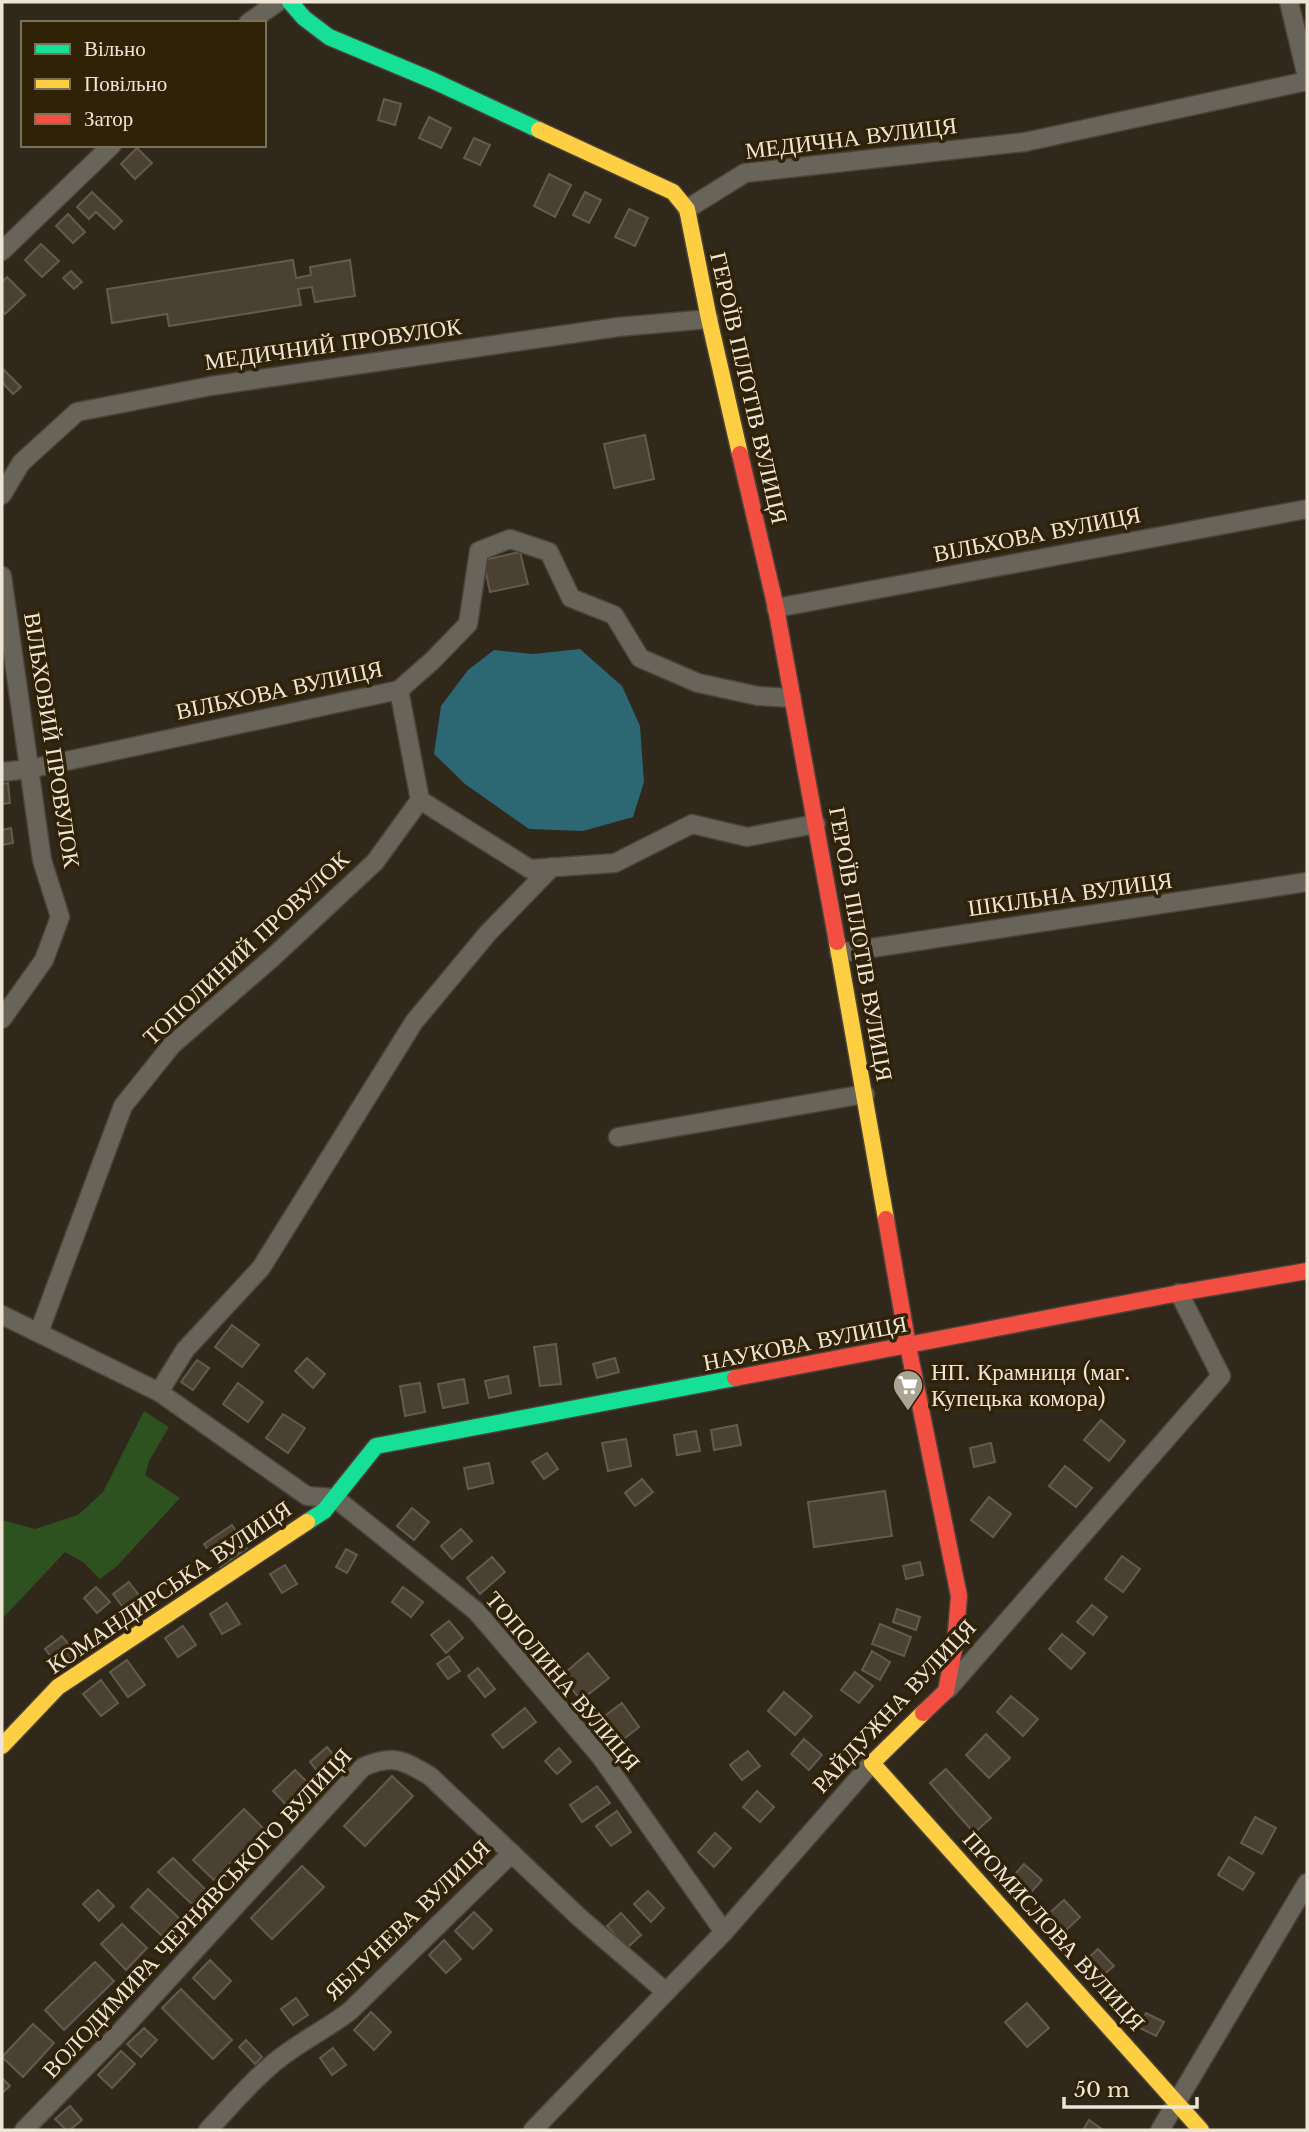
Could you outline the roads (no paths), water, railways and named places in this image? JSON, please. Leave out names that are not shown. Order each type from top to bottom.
[{"type":"street","points":[[251,21],[278,2]]},
{"type":"street","points":[[290,2],[304,18],[329,37],[433,81],[673,192],[687,209]]},
{"type":"street","points":[[1289,2],[1307,79]]},
{"type":"street","name":"МЕДИЧНА ВУЛИЦЯ","points":[[687,209],[746,173],[1025,142],[1307,79]]},
{"type":"street","points":[[2,250],[110,147]]},
{"type":"street","name":"ГЕРОЇВ ПІЛОТІВ ВУЛИЦЯ","points":[[687,209],[709,319],[776,608],[908,1346],[959,1596],[955,1644],[946,1691]]},
{"type":"street","name":"МЕДИЧНИЙ ПРОВУЛОК","points":[[2,495],[21,463],[77,412],[238,382],[618,327],[709,319]]},
{"type":"street","name":"ВІЛЬХОВА ВУЛИЦЯ","points":[[776,608],[1307,509]]},
{"type":"street","name":"ВІЛЬХОВА ВУЛИЦЯ","points":[[2,772],[29,769],[399,690],[468,624],[479,551],[510,539],[549,552],[571,598],[614,615],[640,658],[698,683],[758,696],[792,698]]},
{"type":"street","name":"ВІЛЬХОВИЙ ПРОВУЛОК","points":[[2,576],[42,859],[60,916],[44,960],[2,1019]]},
{"type":"street","points":[[399,690],[420,800],[530,869],[615,863],[692,824],[747,837],[816,824]]},
{"type":"street","name":"ТОПОЛИНИЙ ПРОВУЛОК","points":[[39,1332],[122,1106],[172,1045],[272,958],[375,862],[420,800]]},
{"type":"street","points":[[159,1392],[185,1350],[261,1268],[415,1022],[488,933],[552,867]]},
{"type":"street","name":"ШКІЛЬНА ВУЛИЦЯ","points":[[839,953],[1307,882]]},
{"type":"street","points":[[618,1137],[865,1094]]},
{"type":"street","name":"НАУКОВА ВУЛИЦЯ","points":[[335,1498],[376,1446],[1307,1271]]},
{"type":"street","name":"РАЙДУЖНА ВУЛИЦЯ","points":[[533,2130],[724,1932],[872,1763],[946,1691],[1221,1376],[1179,1293]]},
{"type":"street","name":"ТОПОЛИНА ВУЛИЦЯ","points":[[2,1315],[159,1392],[307,1496],[335,1498],[476,1611],[601,1757],[724,1932]]},
{"type":"street","name":"КОМАНДИРСЬКА ВУЛИЦЯ","points":[[2,1746],[58,1687],[324,1511],[335,1498]]},
{"type":"street","name":"ВОЛОДИМИРА ЧЕРНЯВСЬКОГО ВУЛИЦЯ","points":[[24,2130],[120,2032],[363,1768],[381,1759],[403,1760],[430,1776],[580,1918],[666,1992]]},
{"type":"street","name":"ПРОМИСЛОВА ВУЛИЦЯ","points":[[872,1763],[1201,2130]]},
{"type":"street","name":"ЯБЛУНЕВА ВУЛИЦЯ","points":[[208,2130],[269,2067],[350,2011],[512,1853]]},
{"type":"street","points":[[1160,2130],[1307,1883]]},
{"type":"water","points":[[580,649],[622,686],[640,726],[644,782],[633,817],[583,831],[529,829],[465,784],[434,754],[441,706],[468,670],[494,650],[533,654]]},
{"type":"place","name":"НП. Крамниця (маг. Купецька комора)","points":[[908,1412]]}]
